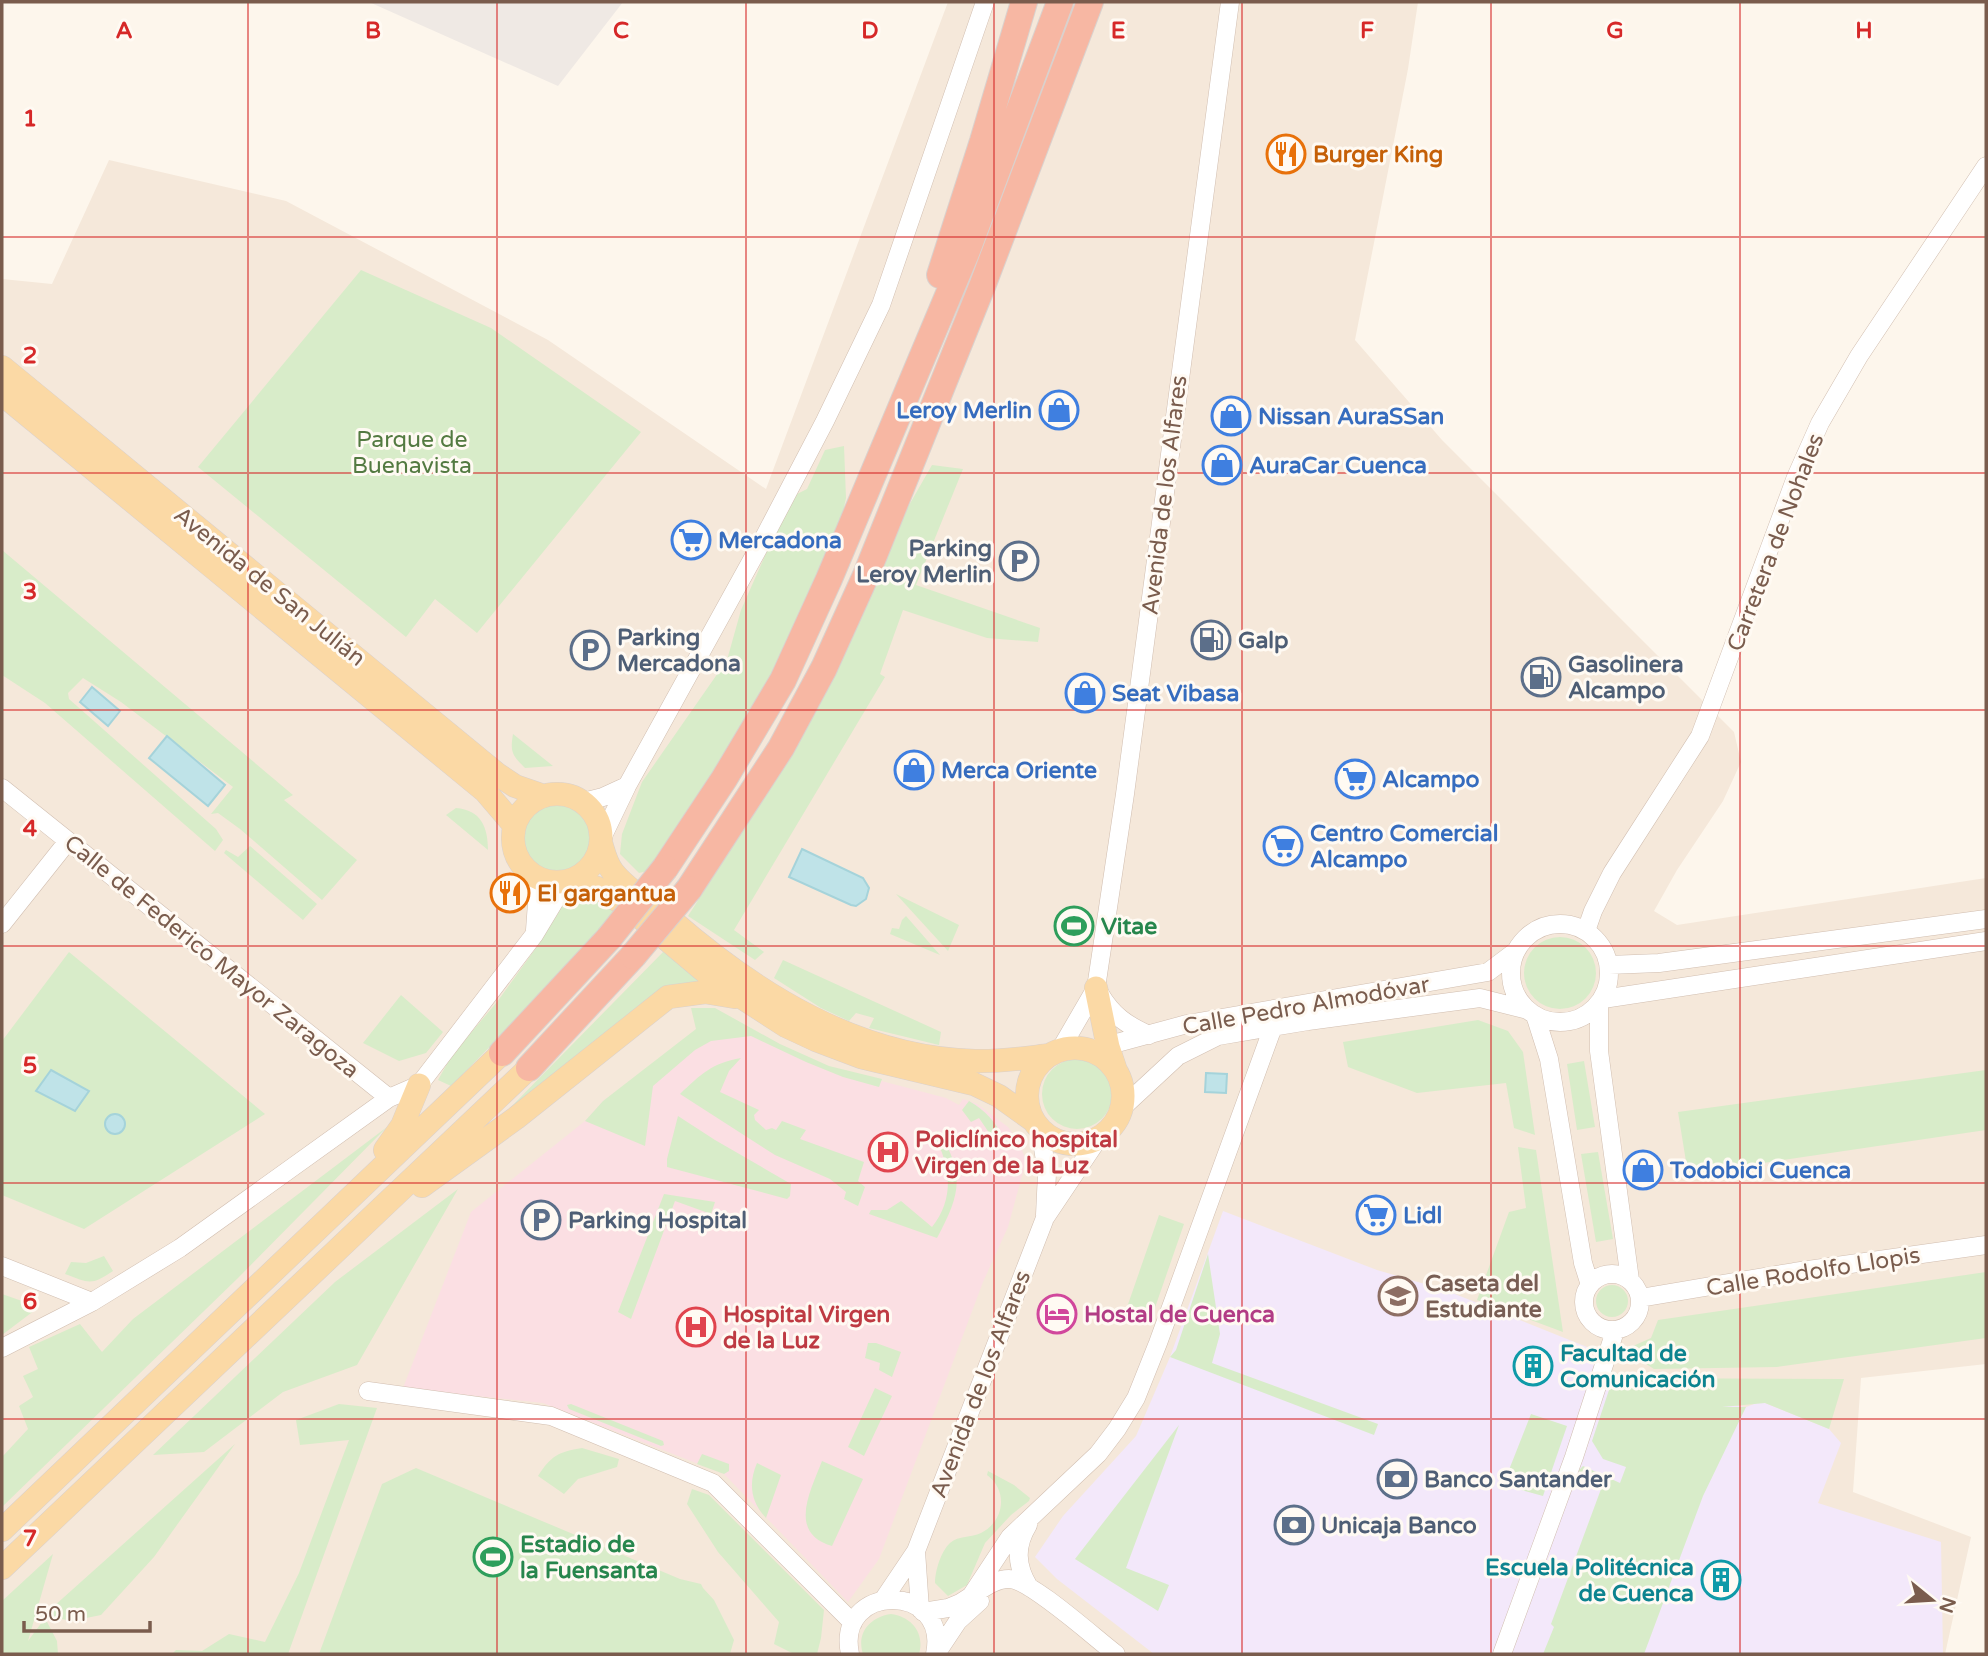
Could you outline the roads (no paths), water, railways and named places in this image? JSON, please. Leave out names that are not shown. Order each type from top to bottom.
[{"type":"highway","points":[[887,441],[983,141],[1024,2]]},
{"type":"highway","points":[[502,1053],[609,938],[665,869],[724,779],[783,680],[830,579],[966,253],[1060,2]]},
{"type":"highway","points":[[984,284],[1090,2]]},
{"type":"highway","points":[[529,1068],[633,956],[689,889],[781,748],[824,668],[866,575],[984,284],[1091,35],[1108,2]]},
{"type":"main road","name":"Avenida de San Julián","points":[[2,367],[497,774],[514,786],[544,796]]},
{"type":"main road","name":"Avenida de San Julián","points":[[2,394],[485,791],[514,825]]},
{"type":"main road","points":[[1096,988],[1104,1055],[1123,1087],[1123,1107],[1114,1125],[1098,1139],[1088,1143],[1067,1144],[1048,1136],[1037,1125],[986,1089],[966,1081],[890,1065],[839,1050],[786,1026],[741,999],[627,906],[597,888],[567,881],[542,880],[527,872],[514,850],[514,825],[527,805],[544,796],[568,795],[583,802],[597,819],[601,841],[613,872],[754,985],[830,1027],[880,1044],[956,1060],[996,1061],[1055,1053],[1070,1048],[1104,1055]]},
{"type":"main road","points":[[567,881],[591,867],[601,841]]},
{"type":"main road","points":[[346,1242],[516,1118],[668,997],[705,992],[741,999]]},
{"type":"main road","points":[[2,1530],[502,1053]]},
{"type":"main road","points":[[1037,1125],[1028,1103],[1028,1085],[1036,1068],[1055,1053]]},
{"type":"main road","points":[[2,1568],[529,1068]]},
{"type":"main road","points":[[357,1191],[402,1126],[419,1085]]},
{"type":"street","points":[[601,841],[627,786],[825,421],[881,305],[985,2]]},
{"type":"street","name":"Avenida de los Alfares","points":[[1096,988],[1121,821],[1230,2]]},
{"type":"street","name":"Carretera de Nohales","points":[[1586,931],[1612,873],[1700,736],[1796,477],[1821,423],[1859,356],[1986,166]]},
{"type":"street","points":[[583,802],[603,797],[627,786]]},
{"type":"street","name":"Calle de Federico Mayor Zaragoza","points":[[2,788],[389,1098]]},
{"type":"street","points":[[2,925],[68,841]]},
{"type":"street","points":[[527,872],[537,903],[534,935]]},
{"type":"street","points":[[2,1348],[92,1302],[180,1248],[389,1098],[419,1085],[534,935],[567,881]]},
{"type":"street","points":[[1609,965],[1659,963],[1986,919]]},
{"type":"street","points":[[1590,1285],[1583,1263],[1549,1059],[1532,1013],[1518,998],[1512,983],[1512,967],[1517,951],[1526,938],[1547,926],[1571,925],[1586,931],[1601,946],[1609,965],[1609,983],[1601,1001],[1599,1051],[1630,1280]]},
{"type":"street","points":[[1532,1013],[1550,1021],[1573,1021],[1587,1014],[1601,1001],[1986,941]]},
{"type":"street","name":"Calle Pedro Almodóvar","points":[[1104,1055],[1149,1035],[1187,1024],[1488,972],[1517,951]]},
{"type":"street","points":[[1055,1053],[1096,988],[1117,1018],[1149,1035]]},
{"type":"street","name":"Calle Pedro Almodóvar","points":[[1123,1107],[1178,1056],[1218,1037],[1480,998],[1532,1013]]},
{"type":"street","points":[[971,1595],[1010,1537],[1098,1454],[1136,1398],[1273,1027]]},
{"type":"street","name":"Avenida de los Alfares","points":[[1037,1125],[1047,1173],[1045,1218]]},
{"type":"street","name":"Avenida de los Alfares","points":[[883,1600],[916,1551],[1045,1218],[1098,1139]]},
{"type":"street","name":"Calle Rodolfo Llopis","points":[[1640,1298],[1794,1272],[1986,1245]]},
{"type":"street","points":[[2,1266],[92,1302]]},
{"type":"street","points":[[1612,1273],[1630,1280],[1640,1298],[1639,1313],[1635,1320],[1615,1331],[1601,1328],[1586,1313],[1584,1298],[1590,1285],[1600,1277],[1612,1273]]},
{"type":"street","points":[[1502,1654],[1574,1457],[1615,1331]]},
{"type":"street","points":[[368,1391],[551,1416],[713,1483],[853,1623]]},
{"type":"street","points":[[1029,1587],[1019,1566],[1018,1547],[1020,1537],[1032,1518]]},
{"type":"street","name":"Avenida de los Alfares","points":[[916,1551],[921,1610],[935,1632],[936,1654]]},
{"type":"street","points":[[850,1654],[848,1642],[853,1623],[863,1610],[883,1600],[900,1600],[921,1610],[948,1608],[989,1585],[1007,1579],[1019,1581],[1029,1587],[1116,1654]]},
{"type":"street","points":[[936,1654],[958,1621],[987,1595],[1008,1587],[1029,1587]]},
{"type":"water","points":[[92,687],[120,711],[108,726],[80,702]]},
{"type":"water","points":[[167,736],[225,785],[208,806],[149,758]]},
{"type":"water","points":[[802,849],[863,878],[869,888],[866,899],[856,906],[851,905],[789,877]]},
{"type":"water","points":[[51,1070],[89,1091],[75,1111],[36,1091]]},
{"type":"water","points":[[1206,1073],[1227,1074],[1226,1093],[1205,1092]]},
{"type":"water","points":[[111,1114],[119,1114],[125,1124],[119,1134],[111,1134],[105,1128],[105,1120]]},
{"type":"place","name":"Burger King","points":[[1286,154]]},
{"type":"place","name":"Leroy Merlin","points":[[1059,410]]},
{"type":"place","name":"Nissan AuraSSan","points":[[1231,416]]},
{"type":"place","name":"AuraCar Cuenca","points":[[1222,465]]},
{"type":"place","name":"Mercadona","points":[[691,540]]},
{"type":"place","name":"Parking Leroy Merlin","points":[[1019,561]]},
{"type":"place","name":"Galp","points":[[1211,640]]},
{"type":"place","name":"Parking Mercadona","points":[[590,650]]},
{"type":"place","name":"Gasolinera Alcampo","points":[[1541,677]]},
{"type":"place","name":"Seat Vibasa","points":[[1085,693]]},
{"type":"place","name":"Merca Oriente","points":[[914,770]]},
{"type":"place","name":"Alcampo","points":[[1355,779]]},
{"type":"place","name":"Centro Comercial Alcampo","points":[[1283,846]]},
{"type":"place","name":"El gargantua","points":[[510,893]]},
{"type":"place","name":"Vitae","points":[[1074,926]]},
{"type":"place","name":"Policlínico hospital Virgen de la Luz","points":[[888,1152]]},
{"type":"place","name":"Todobici Cuenca","points":[[1643,1170]]},
{"type":"place","name":"Lidl","points":[[1376,1215]]},
{"type":"place","name":"Parking Hospital","points":[[541,1220]]},
{"type":"place","name":"Caseta del Estudiante","points":[[1398,1296]]},
{"type":"place","name":"Hostal de Cuenca","points":[[1057,1314]]},
{"type":"place","name":"Hospital Virgen de la Luz","points":[[696,1327]]},
{"type":"place","name":"Facultad de Comunicación","points":[[1533,1366]]},
{"type":"place","name":"Banco Santander","points":[[1397,1479]]},
{"type":"place","name":"Unicaja Banco","points":[[1294,1525]]},
{"type":"place","name":"Estadio de la Fuensanta","points":[[493,1557]]},
{"type":"place","name":"Escuela Politécnica de Cuenca","points":[[1721,1580]]},
{"type":"park label","name":"Parque de Buenavista","points":[[412,452]]}]
